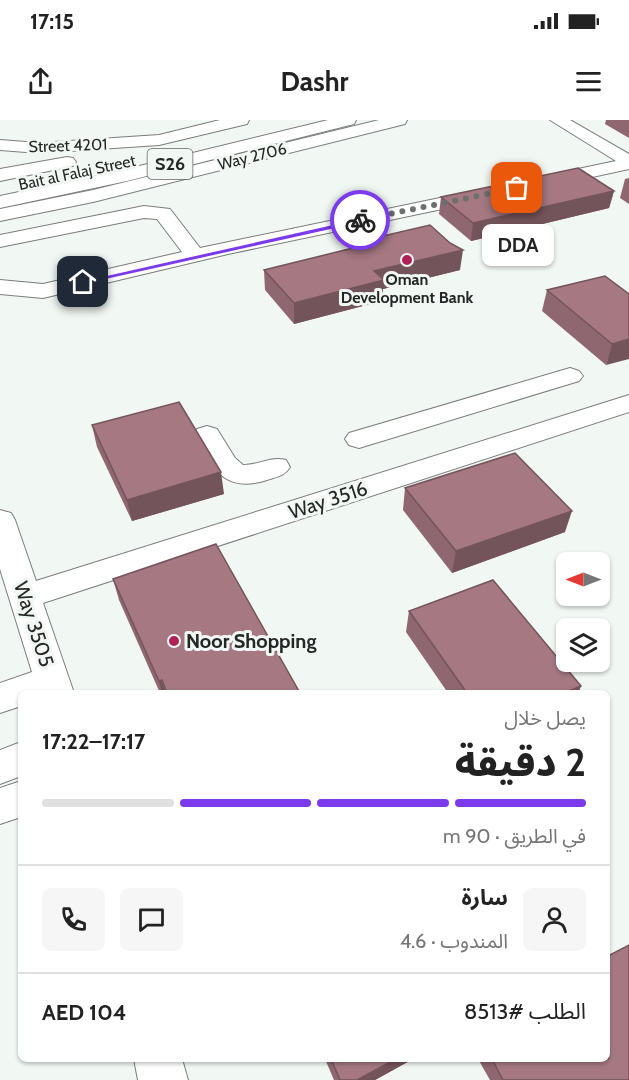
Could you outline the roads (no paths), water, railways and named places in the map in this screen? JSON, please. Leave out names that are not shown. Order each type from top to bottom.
[{"type":"street","name":"Street 4201","points":[[0,146],[50,148],[159,140],[241,120]]},
{"type":"street","name":"Bait al Falaj Street","points":[[0,189],[112,165],[294,120]]},
{"type":"street","name":"Way 2706","points":[[0,215],[93,196],[399,120]]},
{"type":"street","name":"Bait al Falaj Street","points":[[0,202],[127,175],[344,121]]},
{"type":"street","points":[[564,121],[629,162]]},
{"type":"street","points":[[0,175],[68,162],[159,140]]},
{"type":"street","points":[[0,167],[68,162]]},
{"type":"street","points":[[528,185],[629,162]]},
{"type":"street","points":[[0,287],[43,291],[195,256],[506,190]]},
{"type":"street","points":[[405,211],[422,226]]},
{"type":"street","points":[[0,241],[144,212],[163,213],[195,256]]},
{"type":"street","points":[[359,439],[570,376]]},
{"type":"street","name":"Way 3516","points":[[26,596],[629,403]]},
{"type":"street","points":[[207,435],[225,464],[236,474],[255,474],[276,467]]},
{"type":"street","name":"Way 3505","points":[[0,520],[54,686]]},
{"type":"street","points":[[36,690],[54,686]]},
{"type":"street","points":[[0,698],[18,694]]},
{"type":"street","points":[[0,767],[18,760]]},
{"type":"street","points":[[0,806],[18,800]]},
{"type":"street","points":[[159,1062],[163,1080]]},
{"type":"place","name":"DDA","points":[[517,188]]},
{"type":"place","name":"Oman Development Bank","points":[[407,260]]},
{"type":"place","name":"Noor Shopping","points":[[174,641]]}]
